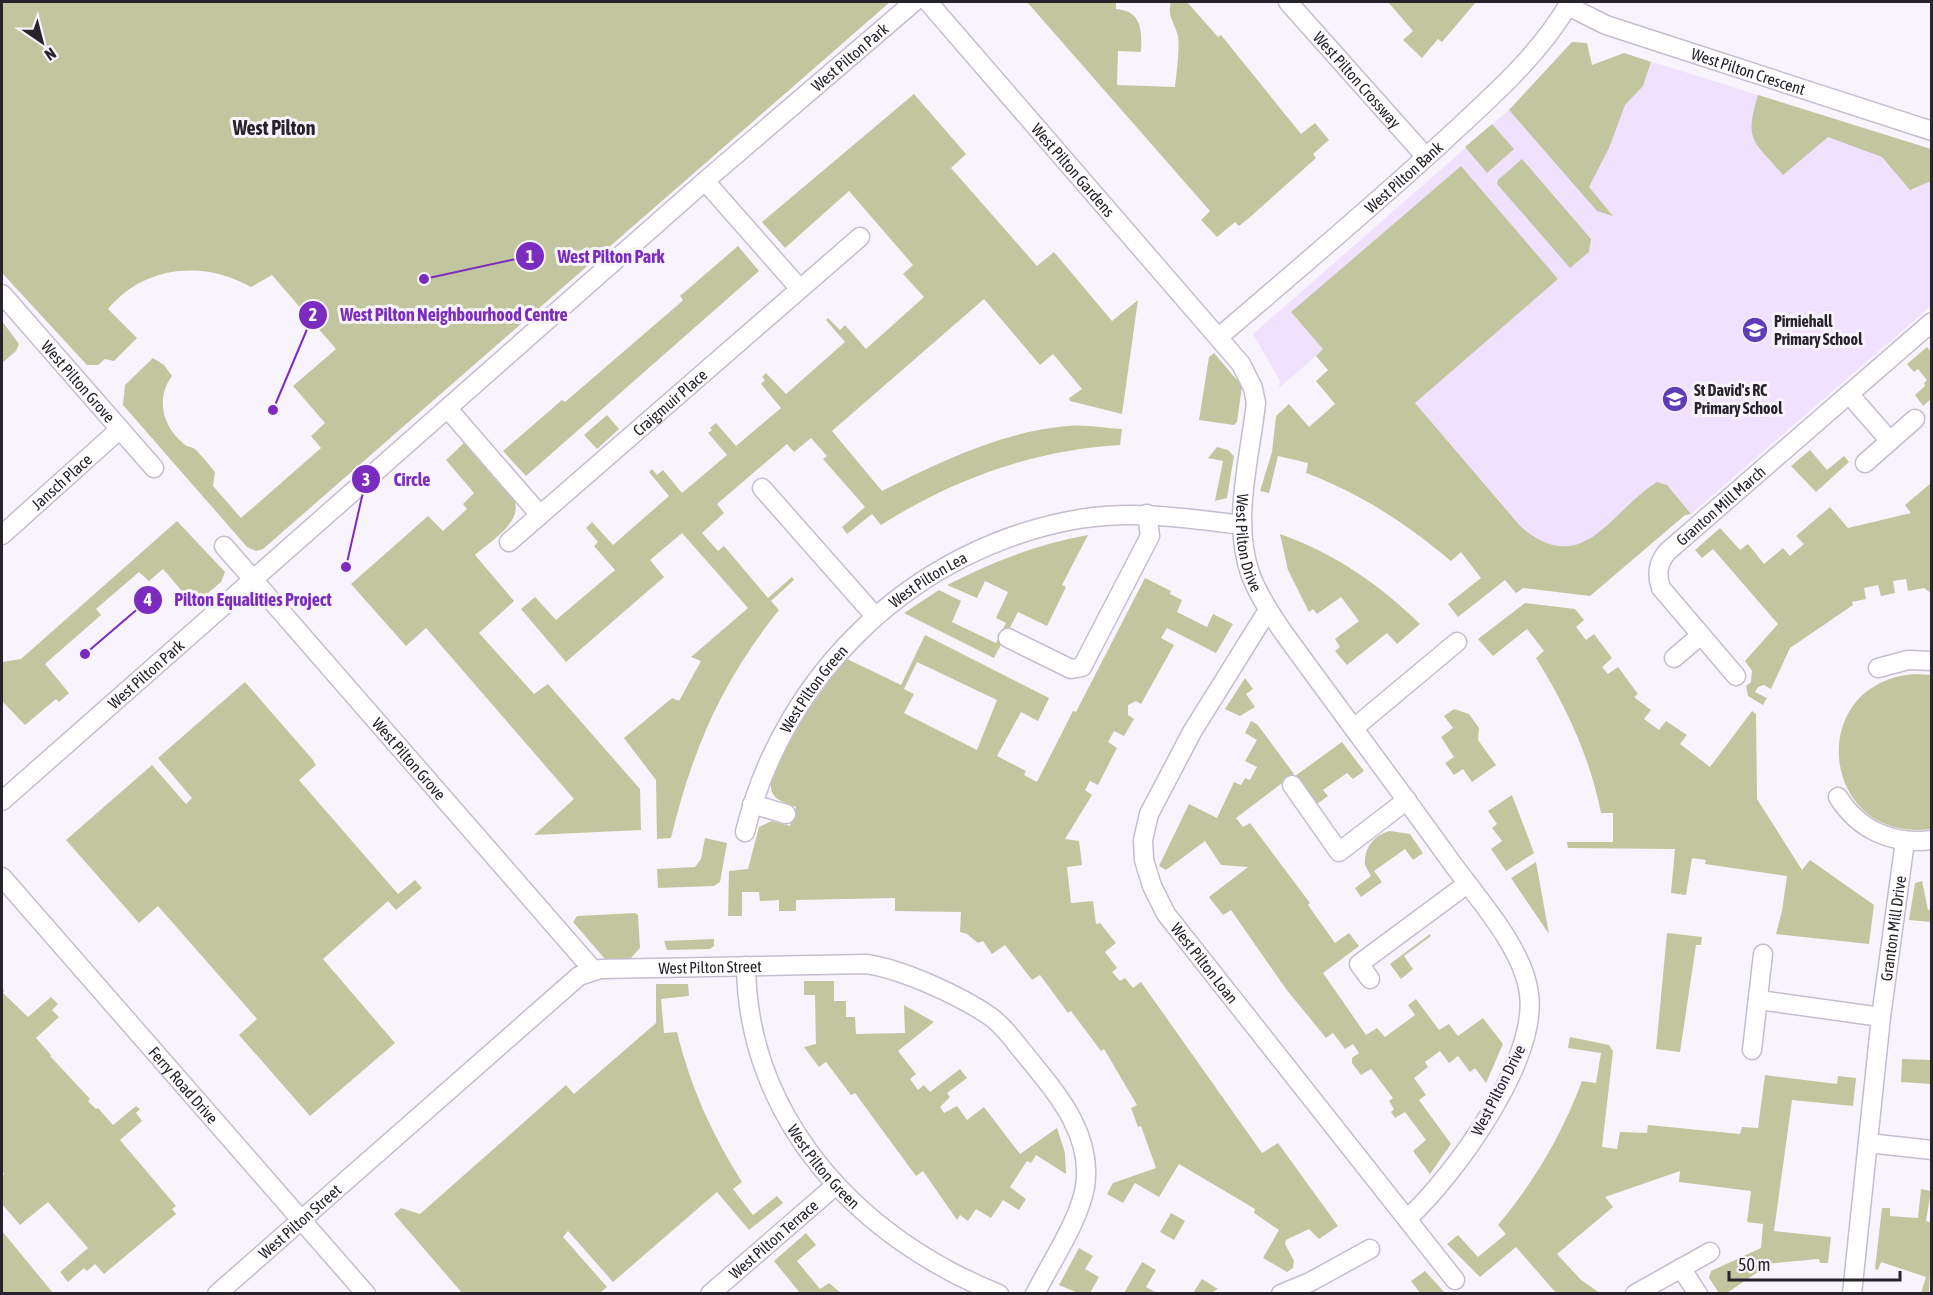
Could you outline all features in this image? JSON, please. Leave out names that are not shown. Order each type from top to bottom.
[{"type":"street","name":"West Pilton Park","points":[[2,801],[705,181],[915,2]]},
{"type":"street","name":"West Pilton Gardens","points":[[928,2],[1220,336]]},
{"type":"street","name":"West Pilton Crossway","points":[[1288,2],[1426,157]]},
{"type":"street","name":"West Pilton Bank","points":[[1220,336],[1426,157],[1508,82],[1537,49],[1569,4]]},
{"type":"street","name":"West Pilton Crescent","points":[[1569,4],[1606,25],[1932,131]]},
{"type":"street","points":[[705,181],[800,289]]},
{"type":"street","name":"Craigmuir Place","points":[[509,542],[860,237]]},
{"type":"street","name":"West Pilton Grove","points":[[2,294],[154,468]]},
{"type":"street","name":"Granton Mill March","points":[[1736,676],[1660,588],[1658,576],[1661,560],[1667,552],[1932,322]]},
{"type":"street","name":"West Pilton Drive","points":[[1220,336],[1248,376],[1256,403],[1242,525],[1251,574],[1268,610],[1467,884],[1522,967],[1530,995],[1529,1029],[1504,1086],[1469,1146],[1448,1175],[1407,1219]]},
{"type":"street","points":[[1849,394],[1890,441]]},
{"type":"street","points":[[447,409],[540,515]]},
{"type":"street","points":[[1865,463],[1915,419]]},
{"type":"street","name":"Jansch Place","points":[[2,535],[120,429]]},
{"type":"street","name":"West Pilton Lea","points":[[762,488],[875,616],[943,567],[997,542],[1038,529],[1080,519],[1148,514],[1242,525]]},
{"type":"street","points":[[1008,638],[1071,669],[1082,667],[1149,536],[1148,514]]},
{"type":"street","name":"West Pilton Grove","points":[[224,546],[594,971]]},
{"type":"street","name":"West Pilton Loan","points":[[1268,610],[1212,697],[1156,798],[1145,829],[1144,860],[1152,886],[1166,914],[1455,1280]]},
{"type":"street","name":"West Pilton Green","points":[[745,832],[752,804],[776,743],[803,698],[837,653],[875,616]]},
{"type":"street","points":[[1674,658],[1701,635]]},
{"type":"street","points":[[1354,728],[1457,642]]},
{"type":"street","points":[[1878,668],[1898,661],[1932,661]]},
{"type":"street","points":[[1292,785],[1339,852],[1407,800]]},
{"type":"street","points":[[1838,797],[1848,811],[1866,827],[1883,836],[1905,841],[1932,840]]},
{"type":"street","points":[[752,804],[786,814]]},
{"type":"street","name":"Granton Mill Drive","points":[[1852,1293],[1881,1017],[1905,841]]},
{"type":"street","name":"Ferry Road Drive","points":[[2,878],[366,1293]]},
{"type":"street","points":[[1370,980],[1359,964],[1467,884]]},
{"type":"street","points":[[1752,1050],[1763,954]]},
{"type":"street","name":"West Pilton Street","points":[[217,1293],[570,982],[594,971],[866,964],[887,967],[981,1011],[1008,1034],[1071,1117],[1083,1144],[1086,1158],[1082,1200],[1035,1293]]},
{"type":"street","name":"West Pilton Green","points":[[747,966],[750,1015],[766,1074],[789,1118],[836,1185],[872,1221],[907,1247],[958,1276],[999,1293]]},
{"type":"street","points":[[1759,1000],[1881,1017]]},
{"type":"street","points":[[1868,1143],[1932,1150]]},
{"type":"street","name":"West Pilton Terrace","points":[[710,1293],[836,1185]]},
{"type":"street","points":[[1281,1293],[1310,1282],[1370,1249]]},
{"type":"street","points":[[1635,1293],[1710,1251]]},
{"type":"street","points":[[1681,1268],[1698,1293]]},
{"type":"shaded area","points":[[1572,42],[1587,43],[1592,65],[1624,53],[1931,149],[1931,306],[1691,514],[1685,515],[1590,596],[1523,588],[1516,593],[1316,356],[1279,388],[1280,381],[1253,334],[1509,110]]},
{"type":"green space","points":[[2,2],[890,2],[263,549],[256,551],[247,547],[123,405],[125,385],[153,358],[164,365],[172,376],[164,394],[166,421],[177,437],[196,450],[215,472],[213,486],[241,518],[321,448],[311,436],[325,423],[293,386],[336,349],[272,275],[251,287],[233,278],[214,273],[195,270],[175,271],[139,283],[123,294],[108,309],[137,338],[114,361],[105,359],[98,365],[87,365],[2,273]]},
{"type":"green space","points":[[1027,2],[1116,2],[1116,9],[1131,13],[1139,23],[1141,44],[1141,52],[1118,51],[1117,85],[1175,87],[1179,44],[1170,15],[1170,7],[1171,2],[1187,2],[1218,37],[1221,35],[1301,134],[1315,123],[1329,140],[1313,154],[1316,158],[1249,218],[1239,226],[1235,222],[1217,237],[1201,220],[1210,211]]},
{"type":"green space","points":[[1388,2],[1476,2],[1442,42],[1438,39],[1422,58],[1403,40],[1413,31]]},
{"type":"green space","points":[[1572,42],[1587,43],[1592,65],[1624,53],[1651,62],[1643,86],[1625,105],[1609,148],[1589,187],[1613,216],[1597,211],[1509,110]]},
{"type":"green space","points":[[914,94],[966,154],[951,168],[1037,266],[1054,252],[1112,321],[1138,300],[1122,414],[1070,401],[1069,398],[1082,389],[1053,354],[1040,365],[984,299],[832,431],[882,491],[971,450],[1042,429],[1080,425],[1122,429],[1120,445],[1056,453],[995,470],[937,494],[881,525],[872,514],[847,534],[842,527],[865,507],[823,459],[827,456],[811,438],[794,452],[787,444],[717,504],[724,513],[702,533],[718,551],[724,546],[768,598],[792,577],[794,580],[771,601],[779,610],[741,663],[725,690],[699,746],[671,838],[657,839],[656,780],[624,738],[672,698],[679,701],[701,661],[691,657],[748,608],[682,533],[650,560],[664,577],[566,662],[521,609],[535,597],[556,620],[615,570],[594,546],[598,542],[586,528],[592,522],[613,545],[669,496],[649,472],[652,469],[657,475],[663,470],[682,493],[727,455],[708,433],[712,430],[710,428],[716,423],[736,446],[781,408],[761,384],[765,380],[762,377],[766,373],[786,394],[845,342],[826,320],[828,318],[840,330],[845,325],[866,349],[924,297],[903,274],[913,265],[849,191],[785,248],[762,222]]},
{"type":"green space","points":[[1758,95],[1931,149],[1931,181],[1910,190],[1882,157],[1828,137],[1783,175],[1754,140],[1752,122]]},
{"type":"green space","points":[[1492,124],[1514,149],[1487,173],[1465,147]]},
{"type":"green space","points":[[1522,159],[1591,239],[1589,252],[1570,268],[1497,184],[1498,180]]},
{"type":"green space","points":[[1461,166],[1558,279],[1415,403],[1521,527],[1543,541],[1562,546],[1579,544],[1594,536],[1657,482],[1667,485],[1691,514],[1685,515],[1590,596],[1523,588],[1516,593],[1505,580],[1458,617],[1448,604],[1481,578],[1461,552],[1451,561],[1417,534],[1364,500],[1306,473],[1308,463],[1278,456],[1269,493],[1260,491],[1272,452],[1276,416],[1289,404],[1309,427],[1335,404],[1316,381],[1328,370],[1316,356],[1323,349],[1291,312]]},
{"type":"green space","points":[[738,246],[759,271],[526,476],[503,451],[562,400],[565,402],[680,303],[683,300],[680,296]]},
{"type":"green space","points":[[2,321],[19,344],[16,351],[2,363]]},
{"type":"green space","points":[[1927,347],[1931,352],[1931,399],[1923,406],[1915,395],[1925,386],[1924,383],[1927,380],[1918,369],[1914,372],[1907,364]]},
{"type":"green space","points":[[1214,353],[1242,386],[1237,422],[1234,425],[1199,420],[1209,357]]},
{"type":"green space","points":[[607,415],[619,429],[597,449],[584,435]]},
{"type":"green space","points":[[464,443],[515,502],[516,510],[509,525],[475,555],[514,601],[479,633],[534,694],[548,684],[640,789],[641,830],[534,835],[574,799],[426,628],[406,646],[351,584],[428,516],[443,531],[467,509],[463,504],[474,493],[446,460]]},
{"type":"green space","points":[[1217,447],[1228,450],[1234,456],[1227,498],[1215,501],[1223,461],[1208,458]]},
{"type":"green space","points":[[1810,450],[1827,470],[1844,456],[1849,462],[1816,492],[1791,466]]},
{"type":"green space","points":[[1931,483],[1931,593],[1924,588],[1908,591],[1906,579],[1893,581],[1895,593],[1881,596],[1878,585],[1864,588],[1866,599],[1852,602],[1853,605],[1790,648],[1771,689],[1764,685],[1758,687],[1755,692],[1767,698],[1763,705],[1748,696],[1746,686],[1751,682],[1752,671],[1745,661],[1778,624],[1713,549],[1702,558],[1695,550],[1720,528],[1740,550],[1748,544],[1764,564],[1783,548],[1790,556],[1804,544],[1796,536],[1830,507],[1848,528],[1911,513],[1905,505]]},
{"type":"green space","points":[[177,521],[225,572],[221,582],[194,605],[163,569],[149,581],[139,572],[96,609],[101,615],[45,664],[69,693],[59,702],[56,699],[25,725],[2,701],[2,662],[21,659]]},
{"type":"green space","points":[[1280,534],[1319,550],[1355,571],[1420,624],[1397,644],[1387,633],[1347,665],[1335,651],[1340,647],[1335,639],[1359,621],[1341,597],[1317,614],[1313,609],[1309,612],[1288,570]]},
{"type":"green space","points":[[1088,535],[1062,585],[1066,587],[1047,626],[1018,612],[994,658],[904,613],[939,590],[961,601],[952,622],[996,643],[1006,623],[996,618],[1008,592],[985,581],[977,598],[947,585],[1016,555],[1051,543]]},
{"type":"green space","points":[[1145,578],[1171,591],[1170,594],[1182,600],[1177,612],[1207,627],[1213,614],[1233,624],[1216,653],[1167,628],[1161,638],[1174,645],[1141,704],[1136,701],[1128,705],[1128,715],[1134,719],[1124,736],[1114,731],[1108,742],[1117,748],[1098,785],[1090,781],[1085,790],[1092,795],[1065,839],[1079,841],[1082,865],[1067,867],[1071,903],[1093,901],[1096,924],[1100,923],[1116,943],[1105,952],[1117,968],[1112,972],[1120,981],[1125,978],[1133,988],[1141,982],[1262,1153],[1278,1143],[1338,1226],[1319,1239],[1309,1229],[1286,1240],[1285,1244],[1294,1261],[1293,1268],[1287,1272],[1263,1258],[1279,1230],[1254,1213],[1255,1209],[1179,1164],[1159,1197],[1135,1183],[1123,1203],[1107,1194],[1113,1183],[1156,1168],[1141,1126],[1138,1127],[1131,1108],[1137,1105],[1104,1049],[1101,1051],[1071,1011],[1068,1013],[1040,975],[1032,980],[1005,945],[992,954],[983,941],[978,943],[967,934],[960,932],[961,912],[895,911],[895,898],[796,900],[796,911],[779,911],[779,900],[760,901],[759,892],[742,892],[742,916],[728,916],[729,871],[748,869],[759,827],[772,821],[790,826],[796,807],[784,803],[773,794],[772,777],[799,724],[845,658],[901,685],[925,635],[1049,698],[1038,721],[1021,712],[997,756],[1026,771],[1024,775],[1037,782],[1073,711],[1076,712]],"holes":[[[917,662],[997,700],[977,750],[904,713],[914,694],[904,689]]]},
{"type":"green space","points":[[1525,603],[1575,609],[1584,620],[1576,627],[1586,640],[1594,634],[1612,658],[1602,667],[1608,674],[1618,667],[1638,694],[1634,697],[1651,710],[1644,719],[1659,730],[1666,721],[1687,735],[1680,744],[1710,767],[1752,711],[1756,714],[1757,799],[1802,870],[1810,860],[1874,905],[1869,944],[1776,934],[1787,876],[1705,864],[1706,860],[1692,858],[1686,895],[1671,893],[1675,849],[1568,848],[1567,842],[1613,842],[1613,813],[1601,813],[1576,732],[1536,658],[1544,651],[1527,629],[1493,656],[1478,639]]},
{"type":"green space","points":[[1914,674],[1932,675],[1931,829],[1894,827],[1866,812],[1848,789],[1839,760],[1841,731],[1854,704],[1878,684]]},
{"type":"green space","points":[[1245,678],[1253,689],[1246,694],[1255,707],[1240,716],[1225,709]]},
{"type":"green space","points":[[245,682],[316,765],[299,780],[398,894],[415,880],[422,888],[396,910],[388,901],[323,959],[395,1043],[310,1116],[239,1035],[257,1019],[158,906],[139,923],[66,840],[152,765],[186,804],[192,798],[158,758]]},
{"type":"green space","points":[[1454,709],[1469,714],[1479,728],[1478,740],[1496,765],[1472,782],[1463,769],[1454,775],[1445,763],[1454,757],[1441,737],[1453,728],[1444,716]]},
{"type":"green space","points":[[1251,721],[1257,724],[1294,774],[1236,818],[1243,827],[1250,823],[1310,903],[1308,905],[1335,943],[1349,933],[1359,946],[1323,973],[1366,1035],[1377,1028],[1385,1037],[1415,1015],[1408,1005],[1416,999],[1439,1030],[1449,1024],[1458,1036],[1483,1018],[1503,1044],[1486,1083],[1475,1068],[1470,1072],[1458,1056],[1449,1063],[1440,1051],[1425,1062],[1428,1067],[1414,1078],[1426,1095],[1419,1100],[1451,1144],[1430,1174],[1413,1151],[1426,1140],[1405,1112],[1395,1118],[1391,1112],[1394,1109],[1389,1101],[1393,1098],[1371,1069],[1361,1075],[1352,1063],[1352,1058],[1359,1053],[1353,1044],[1345,1049],[1333,1033],[1326,1038],[1286,989],[1231,910],[1223,915],[1209,897],[1248,867],[1221,865],[1205,841],[1166,870],[1159,866],[1189,804],[1217,818],[1234,782],[1241,785],[1245,778],[1250,780],[1257,767],[1245,761],[1257,740],[1245,733]]},
{"type":"green space","points":[[1342,742],[1364,771],[1353,779],[1347,773],[1323,790],[1328,796],[1317,804],[1295,776]]},
{"type":"green space","points":[[1512,795],[1534,853],[1506,871],[1491,849],[1502,841],[1492,828],[1497,824],[1488,811]]},
{"type":"green space","points":[[1390,831],[1410,834],[1423,853],[1413,860],[1405,849],[1374,871],[1382,882],[1361,897],[1355,888],[1371,876],[1365,865],[1368,848],[1375,839]]},
{"type":"green space","points":[[705,838],[727,843],[720,882],[714,886],[658,888],[657,869],[695,867],[701,859]]},
{"type":"green space","points":[[1536,862],[1549,934],[1511,878]]},
{"type":"green space","points":[[1922,881],[1928,910],[1931,909],[1931,922],[1909,920],[1915,883]]},
{"type":"green space","points":[[635,913],[638,915],[640,948],[630,959],[605,959],[573,922],[577,916]]},
{"type":"green space","points":[[1667,933],[1702,937],[1701,945],[1696,945],[1680,1052],[1656,1049]]},
{"type":"green space","points":[[1430,934],[1431,936],[1404,956],[1413,969],[1401,979],[1390,964]]},
{"type":"green space","points":[[714,939],[714,946],[710,949],[667,950],[664,941]]},
{"type":"green space","points":[[804,981],[834,981],[834,1001],[846,1001],[846,1017],[855,1017],[856,1034],[905,1033],[904,1005],[934,1022],[898,1051],[916,1074],[910,1079],[918,1090],[924,1085],[930,1092],[960,1069],[967,1078],[947,1093],[950,1097],[940,1107],[944,1113],[957,1106],[967,1120],[984,1107],[1020,1154],[1057,1128],[1065,1153],[1066,1174],[1036,1155],[1031,1163],[1027,1161],[1010,1187],[1026,1199],[1019,1210],[1003,1200],[991,1218],[976,1209],[968,1221],[960,1215],[957,1220],[923,1171],[916,1176],[855,1093],[851,1095],[826,1062],[819,1067],[804,1047],[816,1044],[815,995],[804,995]]},
{"type":"green space","points":[[656,984],[688,984],[689,996],[661,999],[664,1033],[677,1032],[688,1072],[703,1110],[742,1182],[733,1189],[753,1215],[777,1196],[783,1203],[749,1230],[717,1192],[613,1282],[568,1231],[563,1237],[607,1287],[600,1293],[462,1293],[394,1214],[401,1208],[420,1214],[566,1085],[574,1094],[656,1023]]},
{"type":"green space","points":[[2,987],[3,993],[28,1017],[51,997],[58,1004],[52,1010],[59,1017],[36,1038],[90,1099],[88,1101],[96,1109],[98,1108],[113,1125],[136,1106],[140,1109],[136,1113],[142,1121],[120,1140],[176,1206],[172,1209],[176,1214],[104,1274],[95,1264],[87,1271],[84,1268],[68,1282],[60,1272],[88,1248],[48,1202],[20,1225],[2,1204],[4,1174],[2,1171]]},
{"type":"green space","points":[[1570,1037],[1609,1045],[1613,1051],[1602,1147],[1617,1149],[1620,1132],[1647,1133],[1648,1125],[1740,1134],[1742,1127],[1758,1128],[1765,1075],[1837,1084],[1838,1076],[1856,1078],[1853,1106],[1792,1100],[1774,1231],[1831,1237],[1828,1263],[1820,1263],[1819,1259],[1765,1264],[1765,1267],[1727,1293],[1719,1293],[1709,1278],[1711,1271],[1761,1248],[1763,1224],[1747,1222],[1751,1191],[1679,1182],[1680,1171],[1605,1197],[1613,1207],[1557,1254],[1581,1280],[1600,1293],[1556,1293],[1516,1247],[1480,1277],[1447,1244],[1458,1235],[1478,1257],[1506,1234],[1498,1225],[1536,1174],[1566,1120],[1582,1081],[1596,1083],[1601,1053],[1568,1048]]},
{"type":"green space","points":[[1902,1059],[1931,1060],[1931,1084],[1901,1082]]},
{"type":"green space","points":[[1921,1189],[1931,1191],[1926,1221],[1932,1223],[1929,1293],[1921,1293],[1926,1277],[1881,1262],[1878,1270],[1875,1269],[1882,1208],[1890,1208],[1890,1216],[1918,1218]]},
{"type":"green space","points":[[1171,1213],[1185,1221],[1174,1240],[1160,1232]]},
{"type":"green space","points":[[2,1231],[53,1293],[2,1293]]},
{"type":"green space","points":[[806,1233],[816,1245],[797,1261],[820,1289],[829,1283],[841,1293],[800,1293],[774,1261]]},
{"type":"green space","points":[[1079,1248],[1093,1256],[1085,1269],[1099,1277],[1090,1293],[1078,1293],[1059,1285]]},
{"type":"green space","points":[[1142,1262],[1156,1270],[1146,1287],[1157,1293],[1124,1293]]},
{"type":"green space","points":[[1425,1271],[1445,1293],[1420,1293],[1411,1281]]},
{"type":"green space","points":[[1202,1279],[1218,1289],[1211,1293],[1193,1293]]},
{"type":"place","name":"West Pilton Park","points":[[424,279]]},
{"type":"place","name":"Pirniehall Primary School","points":[[1755,330]]},
{"type":"place","name":"St David's RC Primary School","points":[[1675,399]]},
{"type":"place","name":"West Pilton Neighbourhood Centre","points":[[273,410]]},
{"type":"place","name":"Circle","points":[[346,567]]},
{"type":"place","name":"Pilton Equalities Project","points":[[85,654]]},
{"type":"district","name":"West Pilton","points":[[274,128]]}]
